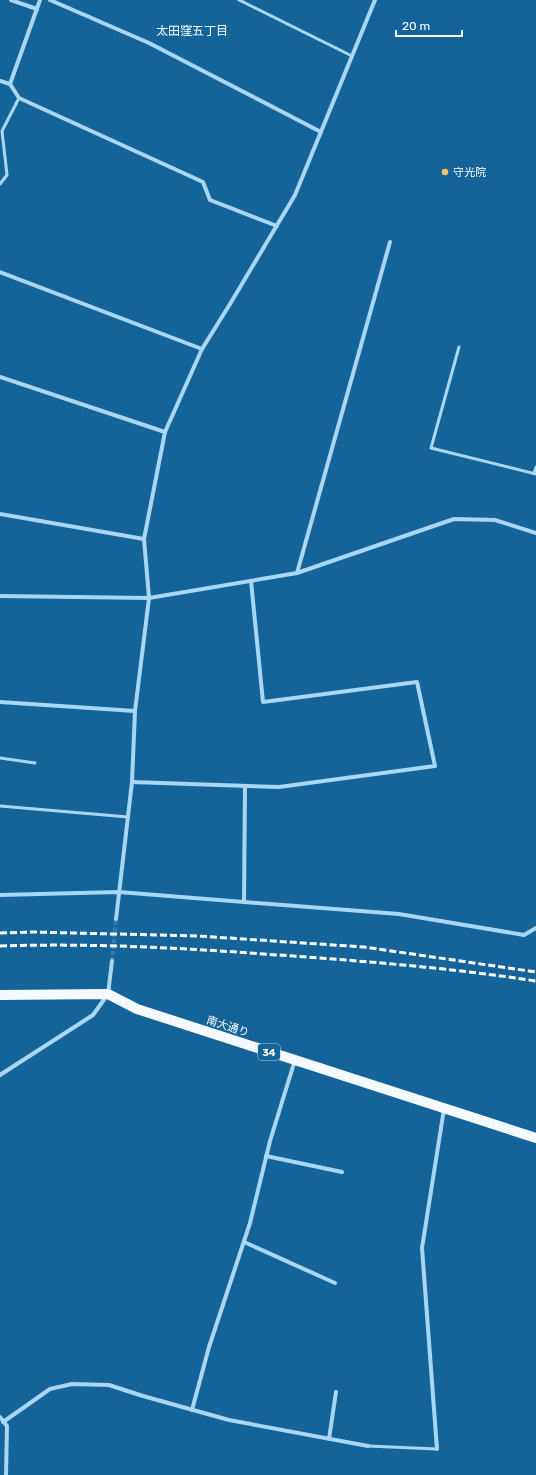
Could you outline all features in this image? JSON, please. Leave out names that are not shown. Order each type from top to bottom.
[{"type":"main road","name":"南大通り","points":[[0,995],[108,994],[137,1009],[536,1138]]},
{"type":"street","points":[[11,0],[37,9]]},
{"type":"street","points":[[10,84],[40,0]]},
{"type":"street","points":[[50,0],[149,43],[321,132]]},
{"type":"street","points":[[116,919],[132,782],[135,711],[149,598],[144,540],[166,432],[202,349],[295,195],[375,0]]},
{"type":"street","points":[[0,81],[10,84],[19,98],[203,182],[210,200],[276,226]]},
{"type":"street","points":[[297,573],[390,242]]},
{"type":"street","points":[[0,272],[202,349]]},
{"type":"street","points":[[0,377],[166,432]]},
{"type":"street","points":[[0,514],[144,540]]},
{"type":"street","points":[[0,596],[149,598],[251,581],[297,573],[454,519],[495,520],[536,533]]},
{"type":"street","points":[[132,782],[279,787],[435,766],[417,682],[263,702],[251,581]]},
{"type":"street","points":[[0,702],[135,711]]},
{"type":"street","points":[[244,902],[245,786]]},
{"type":"street","points":[[0,895],[119,892],[399,914],[524,935],[536,928]]},
{"type":"street","points":[[0,1075],[93,1015],[108,994],[112,961]]},
{"type":"street","points":[[192,1410],[209,1347],[250,1224],[270,1140],[295,1060]]},
{"type":"street","points":[[437,1449],[422,1248],[444,1109]]},
{"type":"street","points":[[266,1156],[342,1172]]},
{"type":"street","points":[[244,1242],[335,1283]]},
{"type":"street","points":[[3,1422],[50,1390],[72,1384],[109,1385],[229,1420],[368,1446]]},
{"type":"street","points":[[329,1439],[336,1392]]},
{"type":"street","points":[[0,1417],[6,1426],[6,1475]]},
{"type":"street","points":[[0,1469],[6,1468]]},
{"type":"lane","points":[[239,0],[352,56]]},
{"type":"lane","points":[[0,184],[7,175],[2,131],[19,98]]},
{"type":"lane","points":[[460,348],[431,448],[535,473],[536,467]]},
{"type":"lane","points":[[0,758],[35,763]]},
{"type":"lane","points":[[0,806],[128,817]]},
{"type":"lane","points":[[368,1446],[437,1449]]},
{"type":"tunnel","points":[[112,961],[116,919]]},
{"type":"railway","points":[[0,933],[32,932],[198,936],[364,947],[536,972]]},
{"type":"railway","points":[[0,946],[69,945],[243,952],[407,965],[536,981]]},
{"type":"place","name":"守光院","points":[[445,172]]},
{"type":"district","name":"太田窪五丁目","points":[[192,31]]}]
